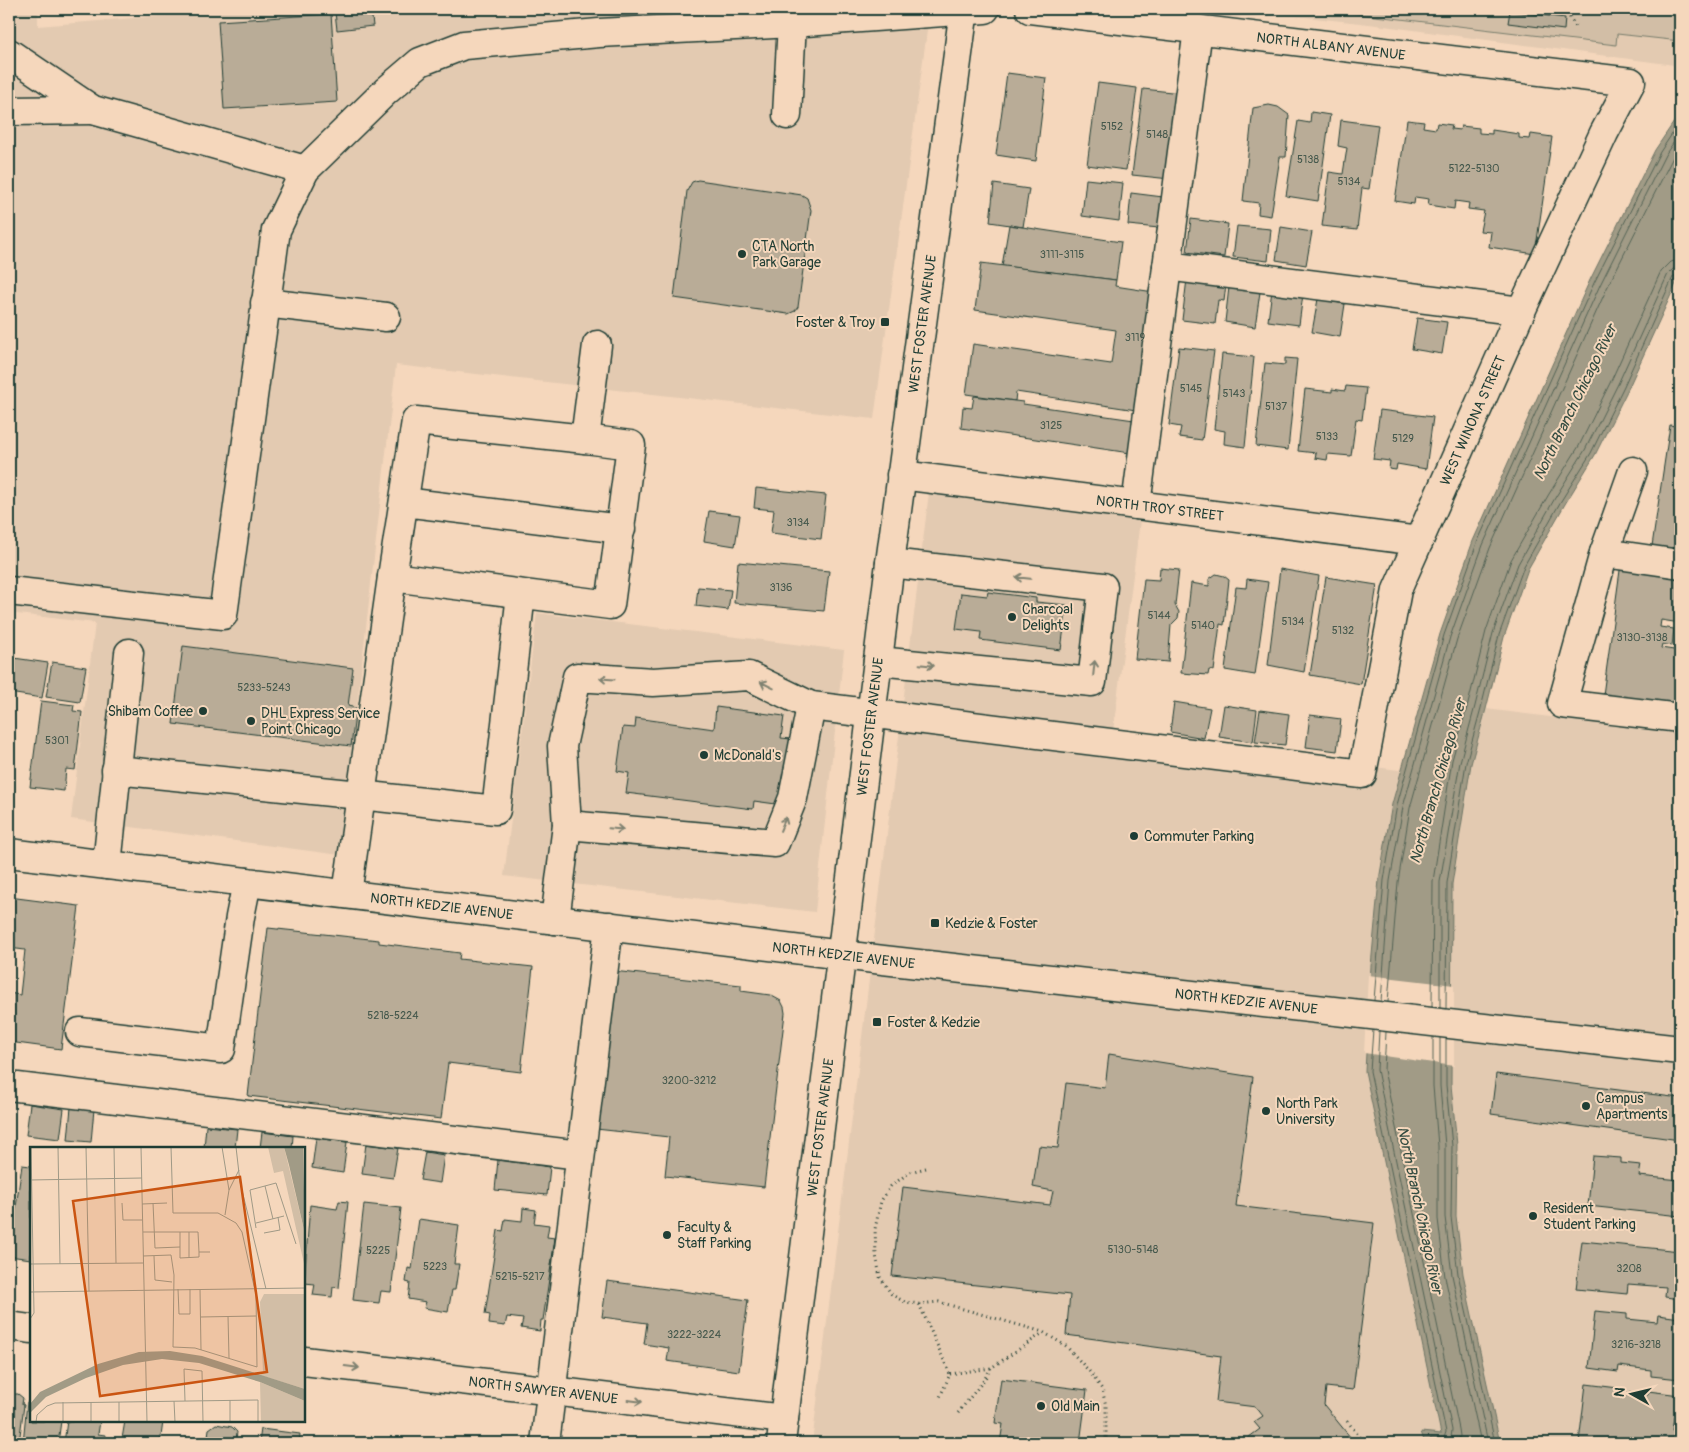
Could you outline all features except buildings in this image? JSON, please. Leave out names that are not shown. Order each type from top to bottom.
[{"type":"main road","points":[[9,591],[224,615],[276,230],[305,170],[386,91],[420,62],[464,45],[599,33],[792,23],[971,9]]},
{"type":"main road","name":"WEST FOSTER AVENUE","points":[[782,1431],[890,563],[971,9]]},
{"type":"main road","name":"NORTH ALBANY AVENUE","points":[[1030,9],[1632,82]]},
{"type":"main road","points":[[787,115],[792,23]]},
{"type":"main road","points":[[1136,505],[1198,30]]},
{"type":"main road","points":[[9,53],[93,110]]},
{"type":"main road","name":"WEST WINONA STREET","points":[[871,713],[1362,774],[1398,590],[1522,311],[1604,133],[1632,82]]},
{"type":"main road","points":[[9,111],[93,110],[305,170]]},
{"type":"main road","points":[[1167,266],[1522,311]]},
{"type":"main road","points":[[265,303],[386,317]]},
{"type":"main road","points":[[585,439],[597,344]]},
{"type":"main road","points":[[347,894],[360,795],[392,577],[416,421],[631,445],[610,605],[392,577]]},
{"type":"main road","points":[[1633,471],[1604,553],[1562,704],[1680,718]]},
{"type":"main road","name":"NORTH TROY STREET","points":[[902,476],[1419,541]]},
{"type":"main road","points":[[404,502],[621,529]]},
{"type":"main road","points":[[1604,553],[1680,564]]},
{"type":"main road","points":[[878,661],[1092,682],[1103,587],[890,563]]},
{"type":"main road","points":[[116,770],[496,810],[521,594]]},
{"type":"main road","points":[[107,865],[129,652]]},
{"type":"main road","points":[[555,920],[567,825],[562,746],[577,678],[654,682],[749,676],[811,706],[871,713]]},
{"type":"main road","points":[[567,825],[775,842],[793,798],[811,706]]},
{"type":"main road","name":"NORTH KEDZIE AVENUE","points":[[9,853],[841,955],[1680,1050]]},
{"type":"main road","points":[[80,1032],[221,1049],[240,917],[247,882]]},
{"type":"main road","points":[[544,1443],[609,926]]},
{"type":"main road","points":[[9,1086],[580,1155]]},
{"type":"main road","points":[[9,1326],[30,1329]]},
{"type":"main road","name":"NORTH SAWYER AVENUE","points":[[305,1361],[551,1391],[782,1431]]},
{"type":"path","points":[[1516,9],[1568,15],[1576,27]]},
{"type":"path","points":[[926,1168],[910,1172],[891,1186],[881,1201],[875,1229],[876,1255],[880,1277],[892,1295],[905,1302],[919,1304],[938,1302],[1043,1332],[1066,1346],[1090,1370],[1102,1389],[1106,1406],[1106,1443]]},
{"type":"path","points":[[919,1304],[950,1374],[940,1396]]},
{"type":"path","points":[[958,1413],[991,1368],[1043,1332]]},
{"type":"path","points":[[950,1374],[991,1368]]},
{"type":"path","points":[[1347,1421],[1365,1443]]},
{"type":"shaded area","points":[[9,9],[38,9],[38,26],[243,9],[930,9],[874,419],[396,365],[340,855],[71,819],[95,623],[9,613]]},
{"type":"shaded area","points":[[1233,9],[1680,9],[1680,49],[1674,65],[1369,24]]},
{"type":"shaded area","points":[[1317,9],[1680,9],[1680,41],[1617,34],[1616,45]]},
{"type":"shaded area","name":"North Park University","points":[[931,476],[1142,505],[1112,739],[1360,765],[1468,779],[1486,709],[1680,733],[1680,1443],[812,1443]]},
{"type":"shaded area","points":[[537,613],[844,650],[815,912],[504,876]]},
{"type":"water","name":"North Branch Chicago River","points":[[1680,113],[1680,275],[1628,389],[1595,455],[1528,569],[1504,637],[1471,764],[1452,884],[1451,1085],[1457,1145],[1456,1216],[1463,1274],[1500,1443],[1425,1443],[1421,1432],[1441,1434],[1365,1071],[1371,966],[1379,880],[1392,804],[1440,634],[1473,541],[1590,280],[1655,150]]},
{"type":"pier","points":[[1368,975],[1454,985],[1454,1066],[1364,1053]]},
{"type":"place","name":"CTA North Park Garage","points":[[742,254]]},
{"type":"place","name":"Foster & Troy","points":[[885,322]]},
{"type":"place","name":"Charcoal Delights","points":[[1012,617]]},
{"type":"place","name":"Shibam Coffee","points":[[203,711]]},
{"type":"place","name":"DHL Express Service Point Chicago","points":[[251,721]]},
{"type":"place","name":"McDonald's","points":[[704,755]]},
{"type":"place","name":"Commuter Parking","points":[[1134,836]]},
{"type":"place","name":"Kedzie & Foster","points":[[935,923]]},
{"type":"place","name":"Foster & Kedzie","points":[[877,1022]]},
{"type":"place","name":"Campus Apartments","points":[[1586,1106]]},
{"type":"place","name":"North Park University","points":[[1266,1111]]},
{"type":"place","name":"Resident Student Parking","points":[[1533,1216]]},
{"type":"place","name":"Faculty & Staff Parking","points":[[667,1235]]},
{"type":"place","name":"Old Main","points":[[1041,1406]]}]
